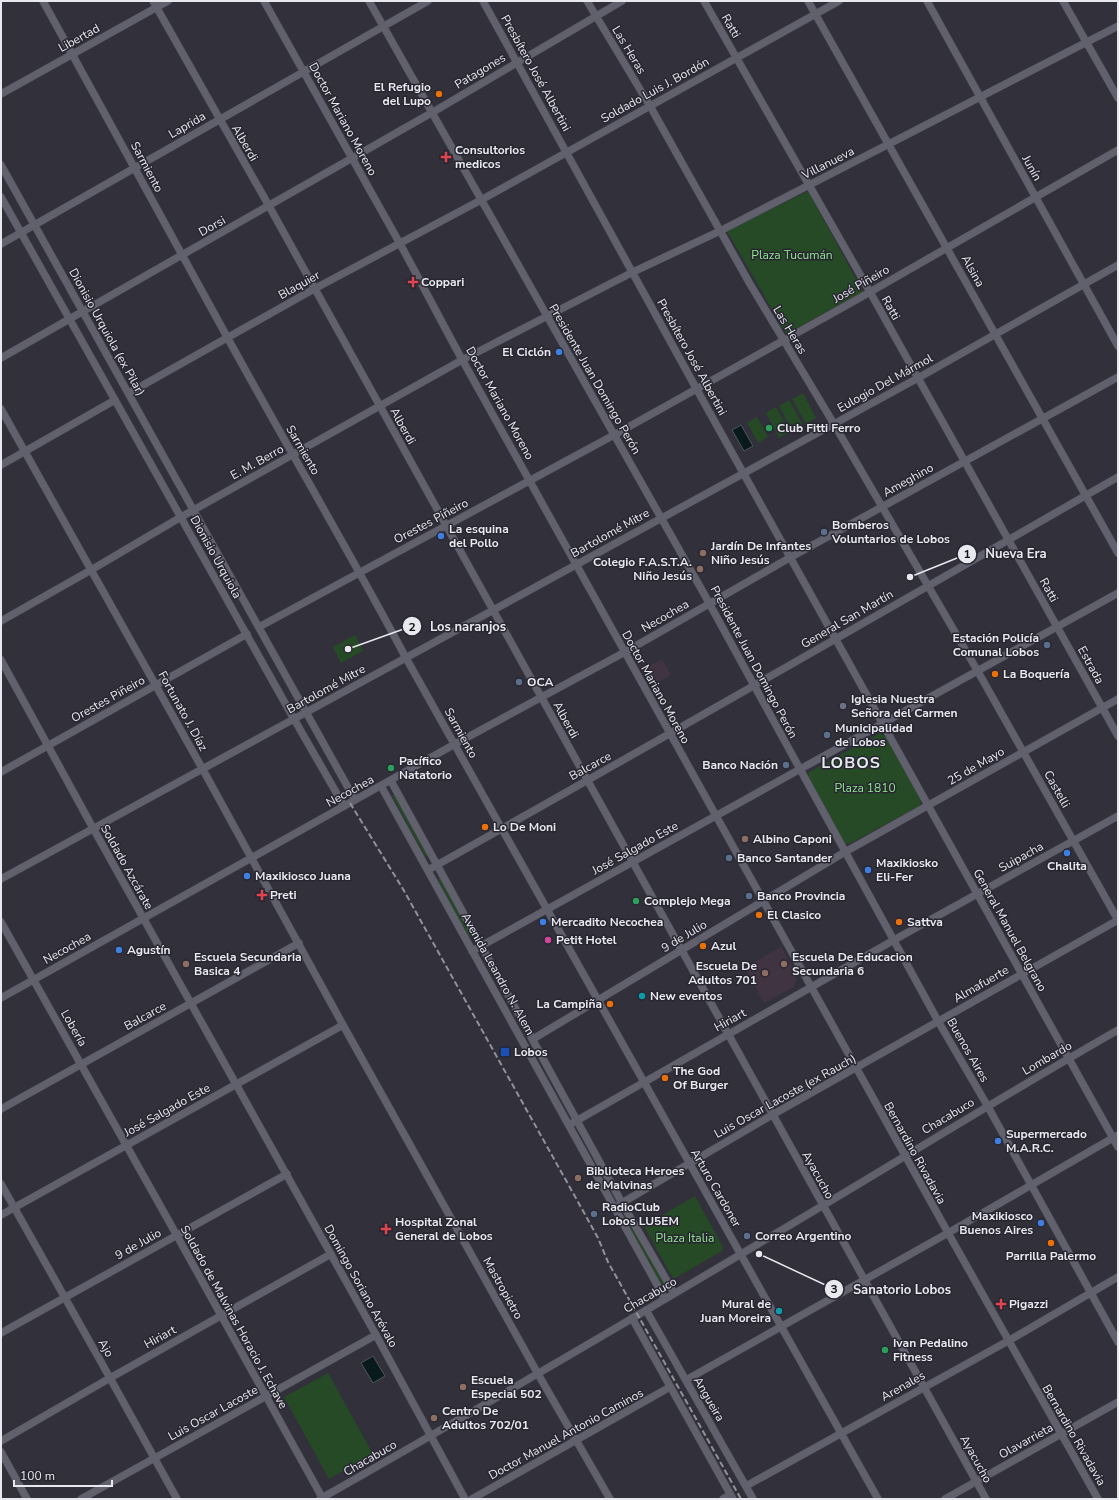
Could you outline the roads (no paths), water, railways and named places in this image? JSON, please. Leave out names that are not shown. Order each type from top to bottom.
[{"type":"street","name":"Sarmiento","points":[[42,1],[73,54],[227,338],[360,572],[406,658],[456,744],[547,909]]},
{"type":"street","name":"Libertad","points":[[1,94],[73,54],[155,4],[168,1]]},
{"type":"street","name":"Doctor Mariano Moreno","points":[[264,1],[716,816]]},
{"type":"street","name":"Presidente Juan Domingo Perón","points":[[370,1],[481,200],[710,603],[800,769]]},
{"type":"street","name":"Laprida","points":[[1,244],[428,1]]},
{"type":"street","name":"Presbítero José Albertini","points":[[483,1],[882,724]]},
{"type":"street","name":"Las Heras","points":[[587,1],[650,106],[720,231],[977,670]]},
{"type":"street","name":"Patagones","points":[[433,112],[622,1]]},
{"type":"street","name":"Ratti","points":[[704,1],[870,292],[1057,626]]},
{"type":"street","name":"Alsina","points":[[808,1],[1118,553]]},
{"type":"street","name":"Soldado Luis J. Bordón","points":[[481,200],[839,1]]},
{"type":"street","name":"Junín","points":[[927,1],[1118,346]]},
{"type":"street","points":[[1063,1],[1118,98]]},
{"type":"street","name":"Alberdi","points":[[155,4],[380,406],[632,862]]},
{"type":"street","name":"Villanueva","points":[[547,315],[720,231],[1118,26]]},
{"type":"street","name":"Dorsi","points":[[1,358],[433,112]]},
{"type":"street","name":"José Piñeiro","points":[[614,434],[870,292],[1118,150]]},
{"type":"street","name":"Dionisio Urquiola (ex Pilar)","points":[[1,165],[194,510]]},
{"type":"street","points":[[1,197],[69,319]]},
{"type":"street","name":"Blaquier","points":[[129,393],[314,289],[481,200]]},
{"type":"street","name":"Eulogio Del Mármol","points":[[661,517],[918,378],[1118,264]]},
{"type":"street","name":"E. M. Berro","points":[[1,621],[293,454],[462,360],[547,315]]},
{"type":"street","name":"Dionisio Urquiola","points":[[69,319],[344,806]]},
{"type":"street","name":"Ameghino","points":[[710,603],[1118,377]]},
{"type":"street","points":[[1,465],[115,400]]},
{"type":"street","name":"Fortunato J. Díaz","points":[[1,409],[156,685],[343,1025]]},
{"type":"street","name":"Orestes Piñeiro","points":[[259,627],[614,434]]},
{"type":"street","name":"General San Martín","points":[[754,686],[835,638],[1118,477]]},
{"type":"street","name":"Dionisio Urquiola","points":[[194,510],[355,800]]},
{"type":"street","name":"Bartolomé Mitre","points":[[1,879],[202,768],[493,611],[661,517]]},
{"type":"street","name":"José Salgado Este","points":[[472,951],[1118,593]]},
{"type":"street","name":"Necochea","points":[[1,998],[710,603]]},
{"type":"street","name":"Estrada","points":[[1057,626],[1118,736]]},
{"type":"street","name":"Orestes Piñeiro","points":[[1,772],[246,634]]},
{"type":"street","name":"Soldado Azcárate","points":[[1,660],[236,1084]]},
{"type":"street","name":"Castelli","points":[[977,670],[1118,920]]},
{"type":"street","name":"Balcarce","points":[[428,870],[754,686]]},
{"type":"street","name":"25 de Mayo","points":[[845,852],[1118,699]]},
{"type":"street","name":"General Manuel Belgrano","points":[[882,724],[1069,1058],[1115,1136],[1118,1147]]},
{"type":"street","name":"Buenos Aires","points":[[800,769],[938,1021],[988,1106],[1118,1342]]},
{"type":"street","name":"Avenida Leandro N. Alem","points":[[391,781],[544,1058],[622,1203],[674,1293]]},
{"type":"street","name":"Avenida Leandro N. Alem","points":[[381,786],[665,1299]]},
{"type":"street","name":"Bernardino Rivadavia","points":[[716,816],[904,1156],[1098,1499]]},
{"type":"street","name":"Suipacha","points":[[894,940],[1118,816]]},
{"type":"street","name":"9 de Julio","points":[[533,1038],[764,902],[845,852]]},
{"type":"street","name":"Ayacucho","points":[[632,862],[986,1499]]},
{"type":"street","name":"Arturo Cardoner","points":[[547,909],[878,1499]]},
{"type":"street","name":"Almafuerte","points":[[938,1021],[1118,920]]},
{"type":"street","name":"Lobería","points":[[1,922],[82,1064],[126,1145]]},
{"type":"street","name":"Hiriart","points":[[569,1125],[894,940]]},
{"type":"street","name":"Balcarce","points":[[1,1109],[299,944]]},
{"type":"street","points":[[511,1021],[520,1016]]},
{"type":"street","name":"Luis Oscar Lacoste (ex Rauch)","points":[[614,1207],[938,1021]]},
{"type":"street","name":"José Salgado Este","points":[[1,1215],[343,1025]]},
{"type":"street","name":"Mastropietro","points":[[343,1025],[538,1374],[610,1499]]},
{"type":"street","name":"Lombardo","points":[[988,1106],[1118,1030]]},
{"type":"street","points":[[535,1064],[544,1058]]},
{"type":"street","name":"Domingo Soriano Arévalo","points":[[236,1084],[376,1335],[465,1499]]},
{"type":"street","name":"Chacabuco","points":[[322,1499],[538,1374],[988,1106]]},
{"type":"street","points":[[686,1380],[948,1233],[1115,1136]]},
{"type":"street","name":"Soldado de Malvinas Horacio J. Echave","points":[[126,1145],[175,1236],[322,1499]]},
{"type":"street","name":"9 de Julio","points":[[1,1333],[287,1174]]},
{"type":"street","name":"Ajo","points":[[1,1184],[177,1499]]},
{"type":"street","name":"Hiriart","points":[[1,1441],[331,1254]]},
{"type":"street","name":"Arenales","points":[[746,1486],[924,1388],[1118,1278]]},
{"type":"street","name":"Angueira","points":[[646,1310],[753,1499]]},
{"type":"street","points":[[632,1318],[731,1497],[722,1499]]},
{"type":"street","name":"Luis Oscar Lacoste","points":[[82,1499],[376,1335]]},
{"type":"street","name":"Doctor Manuel Antonio Caminos","points":[[472,1499],[670,1387]]},
{"type":"street","name":"Olavarrieta","points":[[944,1499],[1118,1402]]},
{"type":"street","points":[[1,1452],[28,1499]]},
{"type":"railway","points":[[350,803],[403,889],[582,1209],[598,1238],[608,1262],[741,1499]]},
{"type":"place","name":"El Refugio del Lupo","points":[[439,94]]},
{"type":"place","name":"Consultorios medicos","points":[[446,157]]},
{"type":"place","name":"Coppari","points":[[413,282]]},
{"type":"place","name":"El Ciclón","points":[[559,352]]},
{"type":"place","name":"Club Fitti Ferro","points":[[769,428]]},
{"type":"place","name":"Bomberos Voluntarios de Lobos","points":[[824,532]]},
{"type":"place","name":"La esquina del Pollo","points":[[441,536]]},
{"type":"place","name":"Jardín De Infantes Niño Jesús","points":[[703,553]]},
{"type":"place","name":"Colegio F.A.S.T.A. Niño Jesús","points":[[700,569]]},
{"type":"place","name":"Nueva Era","points":[[910,577]]},
{"type":"place","name":"Estación Policía Comunal Lobos","points":[[1047,645]]},
{"type":"place","name":"Los naranjos","points":[[348,649]]},
{"type":"place","name":"La Boquería","points":[[995,674]]},
{"type":"place","name":"OCA","points":[[519,682]]},
{"type":"place","name":"Iglesia Nuestra Señora del Carmen","points":[[843,706]]},
{"type":"place","name":"Municipalidad de Lobos","points":[[827,735]]},
{"type":"place","name":"Banco Nación","points":[[786,765]]},
{"type":"place","name":"Pacífico Natatorio","points":[[391,768]]},
{"type":"place","name":"Lo De Moni","points":[[485,827]]},
{"type":"place","name":"Albino Caponi","points":[[745,839]]},
{"type":"place","name":"Chalita","points":[[1067,853]]},
{"type":"place","name":"Banco Santander","points":[[729,858]]},
{"type":"place","name":"Maxikiosko Eli-Fer","points":[[868,870]]},
{"type":"place","name":"Maxikiosco Juana","points":[[247,876]]},
{"type":"place","name":"Preti","points":[[262,895]]},
{"type":"place","name":"Banco Provincia","points":[[749,896]]},
{"type":"place","name":"Complejo Mega","points":[[636,901]]},
{"type":"place","name":"El Clasico","points":[[759,915]]},
{"type":"place","name":"Mercadito Necochea","points":[[543,922]]},
{"type":"place","name":"Sattva","points":[[899,922]]},
{"type":"place","name":"Petit Hotel","points":[[548,940]]},
{"type":"place","name":"Azul","points":[[703,946]]},
{"type":"place","name":"Agustín","points":[[119,950]]},
{"type":"place","name":"Escuela Secundaria Basica 4","points":[[186,964]]},
{"type":"place","name":"Escuela De Educacion Secundaria 6","points":[[784,964]]},
{"type":"place","name":"Escuela De Adultos 701","points":[[765,973]]},
{"type":"place","name":"New eventos","points":[[642,996]]},
{"type":"place","name":"La Campiña","points":[[610,1004]]},
{"type":"place","name":"Lobos","points":[[505,1052]]},
{"type":"place","name":"The God Of Burger","points":[[665,1078]]},
{"type":"place","name":"Supermercado M.A.R.C.","points":[[998,1141]]},
{"type":"place","name":"Biblioteca Heroes de Malvinas","points":[[578,1178]]},
{"type":"place","name":"RadioClub Lobos LU5EM","points":[[594,1214]]},
{"type":"place","name":"Maxikiosco Buenos Aires","points":[[1041,1223]]},
{"type":"place","name":"Hospital Zonal General de Lobos","points":[[386,1229]]},
{"type":"place","name":"Correo Argentino","points":[[747,1236]]},
{"type":"place","name":"Parrilla Palermo","points":[[1051,1243]]},
{"type":"place","name":"Sanatorio Lobos","points":[[759,1254]]},
{"type":"place","name":"Pigazzi","points":[[1001,1304]]},
{"type":"place","name":"Mural de Juan Moreira","points":[[779,1311]]},
{"type":"place","name":"Ivan Pedalino Fitness","points":[[885,1350]]},
{"type":"place","name":"Escuela Especial 502","points":[[463,1387]]},
{"type":"place","name":"Centro De Adultos 702/01","points":[[434,1418]]},
{"type":"district","name":"LOBOS","points":[[851,763]]},
{"type":"park label","name":"Plaza Tucumán","points":[[792,255]]},
{"type":"park label","name":"Plaza 1810","points":[[865,788]]},
{"type":"park label","name":"Plaza Italia","points":[[685,1238]]}]
